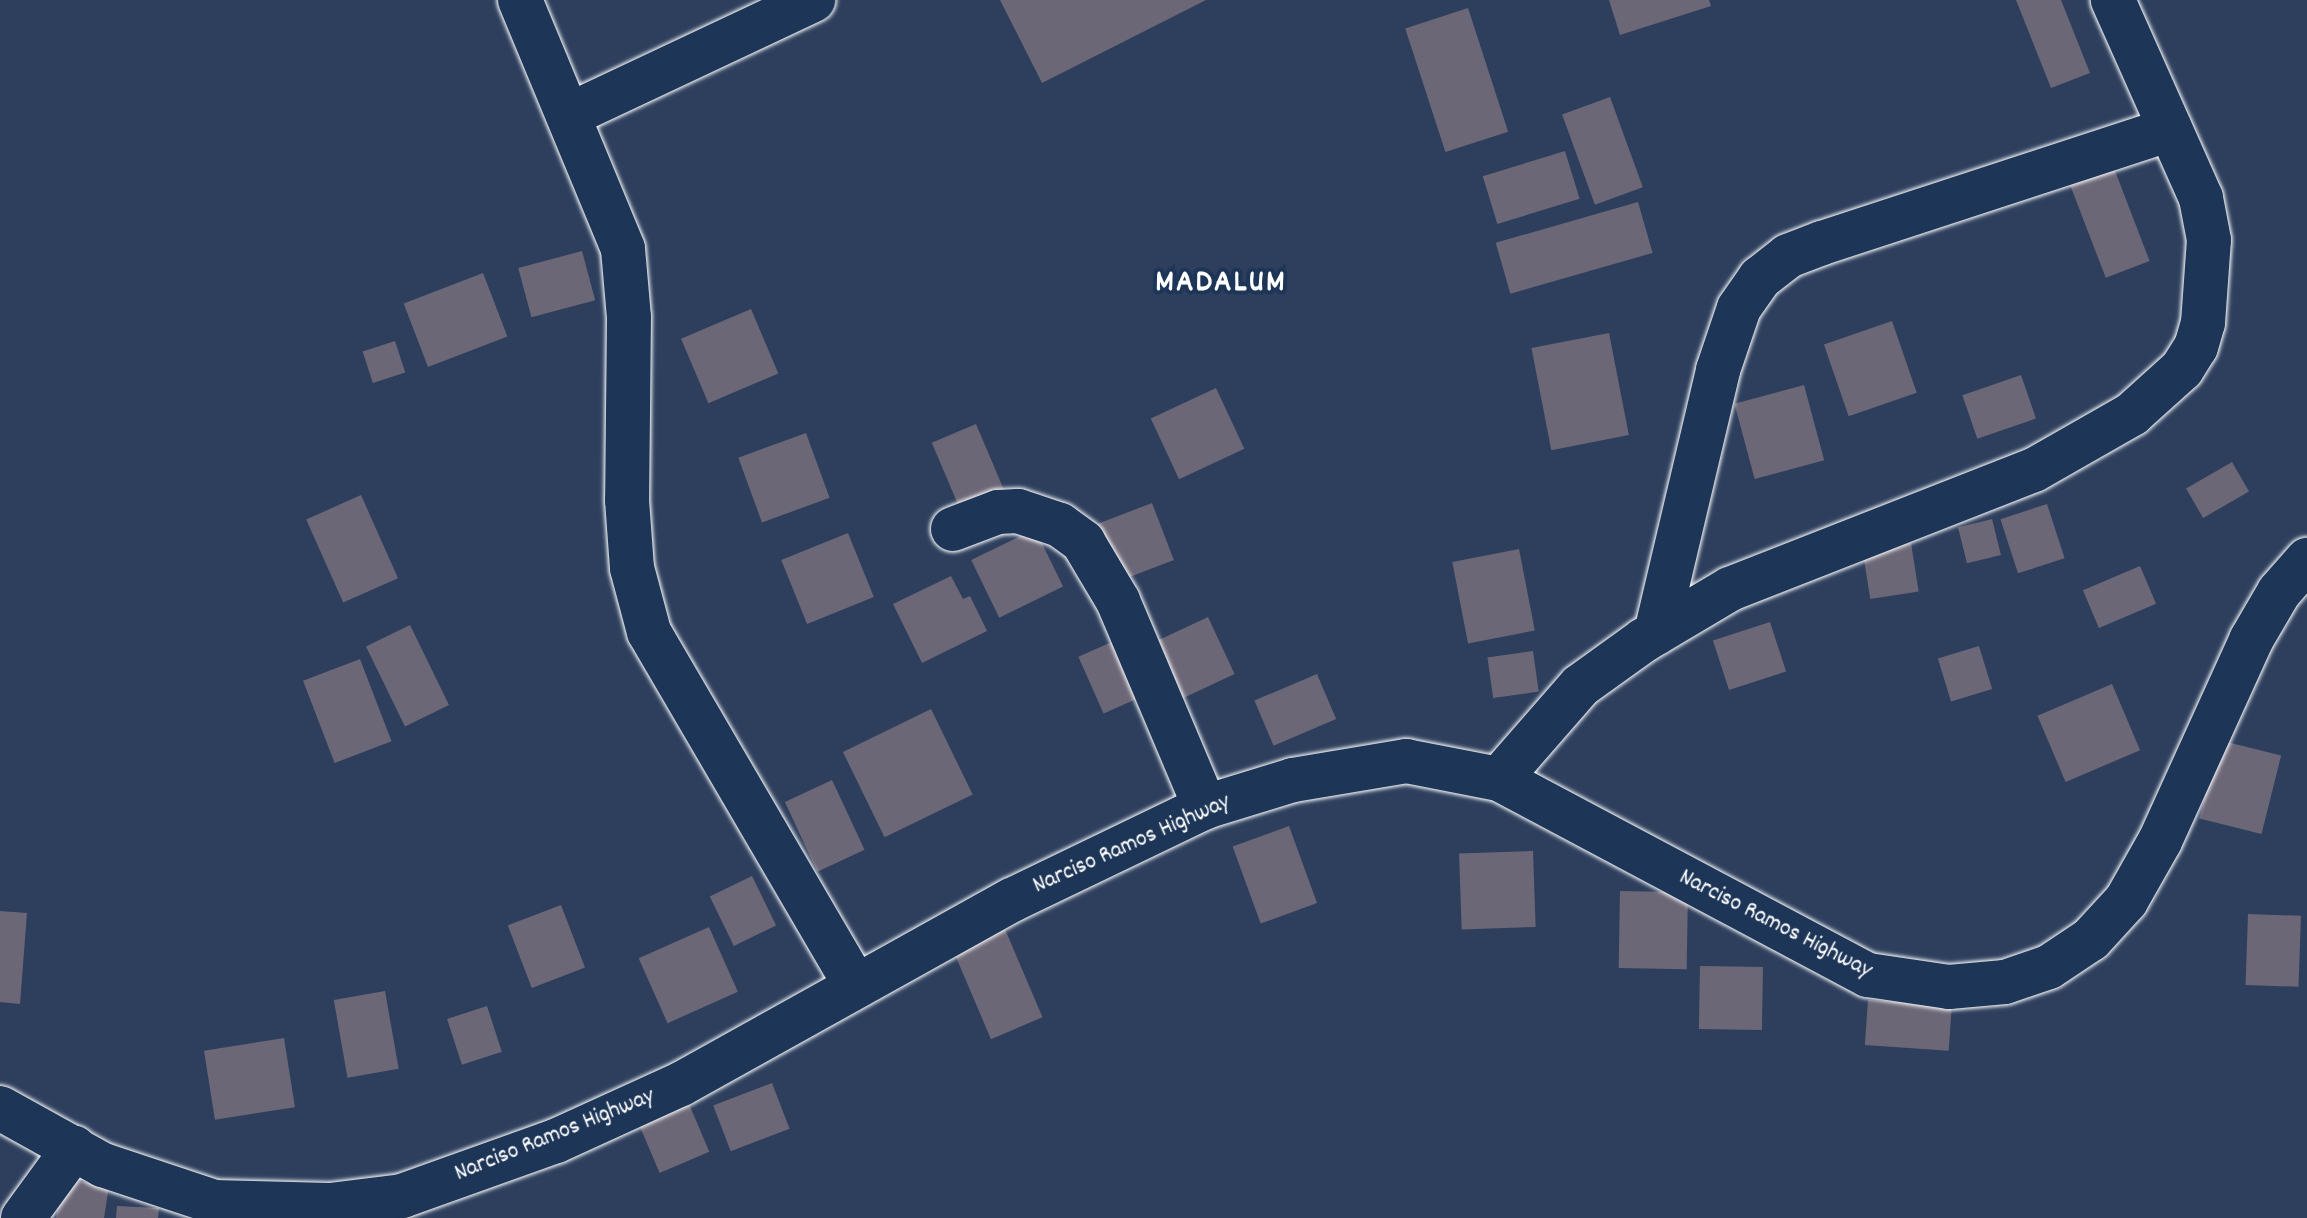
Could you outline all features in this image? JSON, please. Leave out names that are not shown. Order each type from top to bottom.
[{"type":"main road","points":[[520,0],[623,249],[629,317],[627,500],[632,568],[649,632],[856,986]]},
{"type":"main road","points":[[569,115],[813,0]]},
{"type":"main road","points":[[1499,779],[1580,686],[1656,633],[1730,589],[2034,470],[2132,414],[2182,369],[2196,347],[2203,323],[2209,240],[2201,198],[2113,0]]},
{"type":"main road","points":[[1656,633],[1718,370],[1739,308],[1760,278],[1788,256],[1822,243],[2170,129]]},
{"type":"main road","points":[[953,529],[998,512],[1018,511],[1060,525],[1083,542],[1118,601],[1205,807]]},
{"type":"main road","name":"Narciso Ramos Highway","points":[[0,1108],[103,1165],[214,1202],[330,1205],[402,1196],[556,1141],[654,1097],[1012,900],[1205,807],[1293,780],[1406,761],[1499,779],[1868,975],[1949,987],[2005,982],[2049,967],[2091,939],[2126,901],[2160,841],[2251,640],[2279,592],[2307,560]]},
{"type":"main road","points":[[23,1218],[74,1148]]},
{"type":"building","points":[[1000,0],[1206,0],[1042,83]]},
{"type":"building","points":[[1609,0],[1709,0],[1711,6],[1620,35]]},
{"type":"building","points":[[2016,0],[2061,0],[2090,73],[2051,88]]},
{"type":"building","points":[[1468,8],[1508,132],[1445,152],[1405,28]]},
{"type":"building","points":[[1610,97],[1643,187],[1595,205],[1562,114]]},
{"type":"building","points":[[1565,151],[1580,199],[1497,224],[1483,176]]},
{"type":"building","points":[[2112,163],[2150,261],[2106,278],[2068,180]]},
{"type":"building","points":[[1638,202],[1653,253],[1510,294],[1496,243]]},
{"type":"building","points":[[582,251],[595,300],[531,317],[518,268]]},
{"type":"building","points":[[483,273],[507,336],[428,367],[404,303]]},
{"type":"building","points":[[751,309],[778,373],[708,403],[681,339]]},
{"type":"building","points":[[1892,321],[1917,393],[1849,416],[1824,344]]},
{"type":"building","points":[[1609,333],[1629,435],[1551,450],[1531,348]]},
{"type":"building","points":[[395,341],[405,372],[373,383],[363,352]]},
{"type":"building","points":[[2021,375],[2036,418],[1977,439],[1962,395]]},
{"type":"building","points":[[1804,385],[1824,460],[1755,479],[1734,404]]},
{"type":"building","points":[[1216,388],[1244,449],[1179,479],[1151,418]]},
{"type":"building","points":[[976,424],[1004,490],[960,509],[932,443]]},
{"type":"building","points":[[806,433],[830,498],[762,522],[738,458]]},
{"type":"building","points":[[2232,462],[2249,491],[2203,518],[2186,489]]},
{"type":"building","points":[[361,495],[398,578],[343,603],[306,519]]},
{"type":"building","points":[[1152,503],[1174,560],[1120,581],[1098,524]]},
{"type":"building","points":[[2047,504],[2065,558],[2018,573],[2000,519]]},
{"type":"building","points":[[1992,519],[2001,555],[1967,563],[1958,527]]},
{"type":"building","points":[[1035,529],[1063,587],[999,618],[971,560]]},
{"type":"building","points":[[848,533],[874,597],[807,624],[781,560]]},
{"type":"building","points":[[1911,543],[1919,591],[1870,599],[1863,551]]},
{"type":"building","points":[[1519,549],[1535,630],[1468,643],[1452,562]]},
{"type":"building","points":[[2140,566],[2156,604],[2099,628],[2083,590]]},
{"type":"building","points":[[951,576],[963,599],[970,596],[987,631],[922,663],[893,604]]},
{"type":"building","points":[[1208,617],[1235,674],[1172,703],[1145,646]]},
{"type":"building","points":[[1770,622],[1786,671],[1729,690],[1713,641]]},
{"type":"building","points":[[410,625],[449,705],[405,726],[366,646]]},
{"type":"building","points":[[1114,641],[1139,698],[1104,714],[1078,657]]},
{"type":"building","points":[[1979,646],[1992,689],[1951,702],[1938,659]]},
{"type":"building","points":[[1533,651],[1539,692],[1493,698],[1487,657]]},
{"type":"building","points":[[360,659],[392,741],[335,763],[303,681]]},
{"type":"building","points":[[1317,674],[1336,719],[1274,746],[1254,701]]},
{"type":"building","points":[[2112,684],[2140,750],[2066,782],[2037,716]]},
{"type":"building","points":[[931,709],[973,794],[885,837],[843,752]]},
{"type":"building","points":[[2219,740],[2281,755],[2262,834],[2199,819]]},
{"type":"building","points":[[832,780],[865,850],[817,872],[785,802]]},
{"type":"building","points":[[1289,826],[1317,903],[1261,924],[1233,847]]},
{"type":"building","points":[[1533,851],[1536,927],[1462,930],[1459,854]]},
{"type":"building","points":[[752,876],[776,925],[734,946],[710,897]]},
{"type":"building","points":[[1620,891],[1688,892],[1687,969],[1619,968]]},
{"type":"building","points":[[561,905],[585,968],[532,988],[508,925]]},
{"type":"building","points":[[0,911],[27,913],[20,1004],[0,1002]]},
{"type":"building","points":[[2248,914],[2301,916],[2298,987],[2246,985]]},
{"type":"building","points":[[709,927],[738,992],[668,1023],[639,958]]},
{"type":"building","points":[[1005,929],[1043,1017],[991,1039],[953,951]]},
{"type":"building","points":[[1700,966],[1763,967],[1762,1030],[1699,1029]]},
{"type":"building","points":[[385,991],[399,1069],[348,1078],[334,1000]]},
{"type":"building","points":[[1868,1000],[1952,1006],[1949,1051],[1865,1045]]},
{"type":"building","points":[[487,1006],[502,1052],[462,1065],[447,1019]]},
{"type":"building","points":[[284,1038],[295,1107],[215,1120],[204,1051]]},
{"type":"building","points":[[772,1083],[790,1129],[731,1151],[713,1106]]},
{"type":"building","points":[[689,1104],[709,1152],[660,1173],[639,1125]]},
{"type":"building","points":[[63,1179],[109,1186],[104,1218],[56,1218]]},
{"type":"building","points":[[117,1206],[159,1208],[158,1218],[116,1218]]},
{"type":"district","name":"MADALUM","points":[[1221,284]]}]
